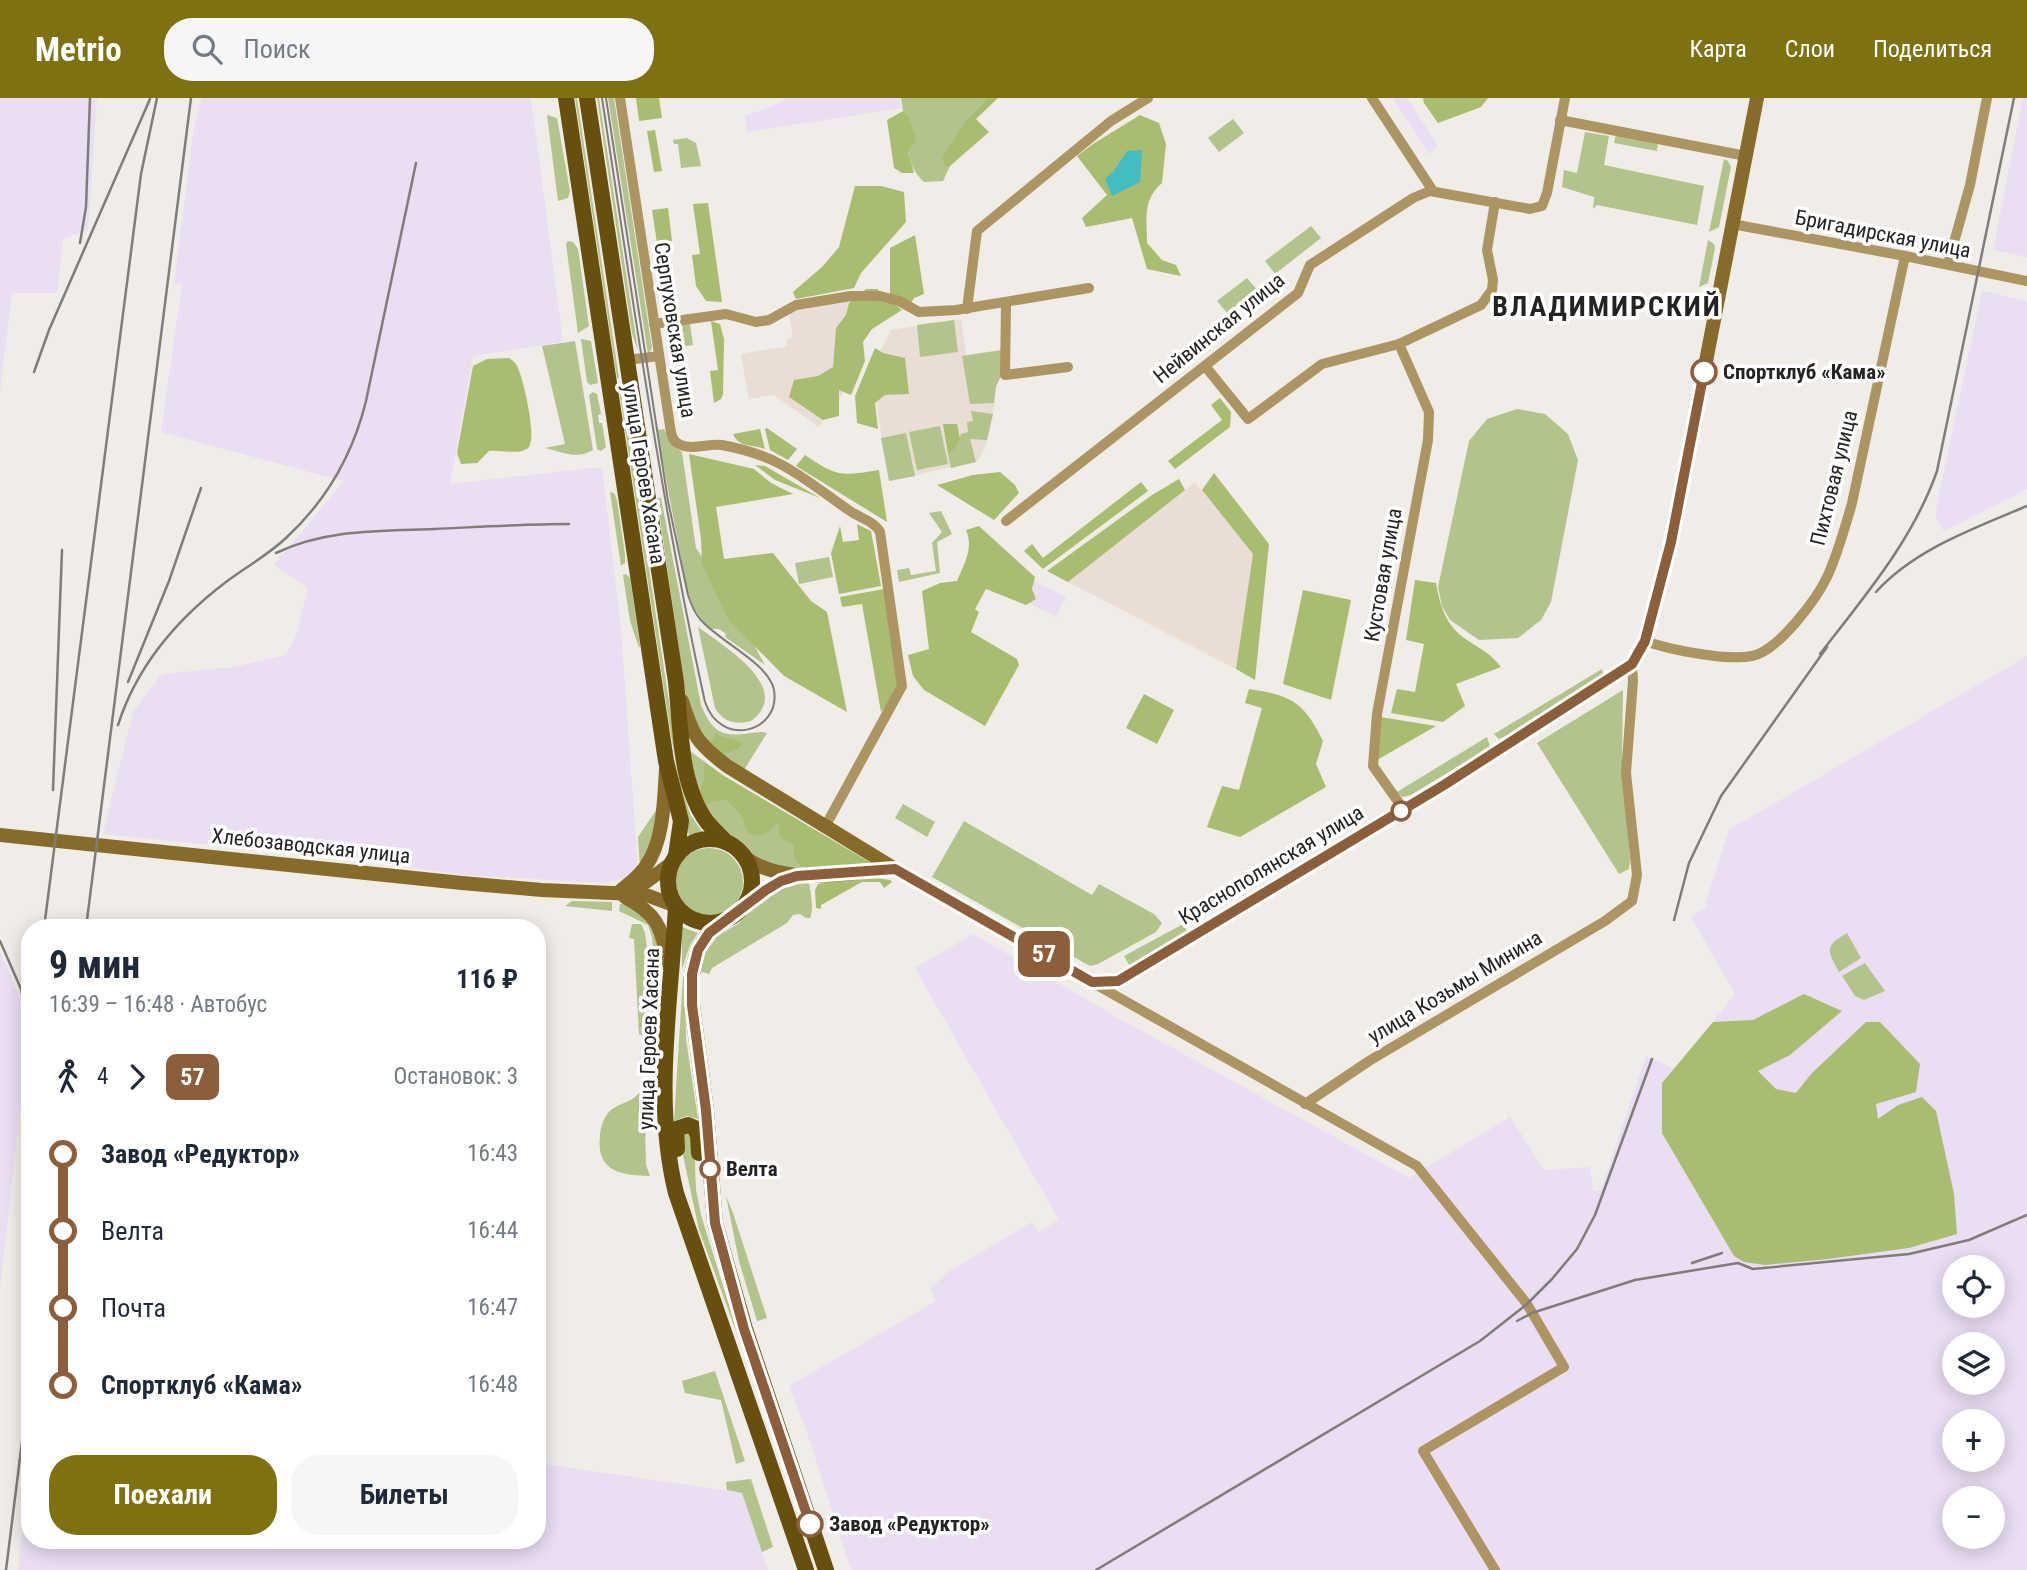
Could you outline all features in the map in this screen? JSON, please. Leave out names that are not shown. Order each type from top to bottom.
[{"type":"main road","name":"улица Героев Хасана","points":[[566,98],[666,761],[681,821],[674,859]]},
{"type":"main road","name":"улица Героев Хасана","points":[[587,98],[676,682],[684,758],[692,792],[706,820],[726,842]]},
{"type":"main road","name":"Краснополянская улица","points":[[1092,982],[1118,981],[1404,810],[1632,664],[1645,641],[1671,542],[1757,98]]},
{"type":"main road","points":[[676,682],[690,727],[704,748],[727,766],[895,869],[1092,982]]},
{"type":"main road","points":[[618,893],[637,876],[652,855],[664,799],[666,761]]},
{"type":"main road","name":"Хлебозаводская улица","points":[[0,835],[461,883],[649,895],[676,906]]},
{"type":"main road","points":[[618,893],[646,882],[696,842],[711,839],[726,842],[744,857],[775,873],[797,876],[895,869]]},
{"type":"main road","points":[[743,907],[750,893],[752,878],[744,857]]},
{"type":"main road","points":[[674,859],[668,884],[676,906],[694,920],[709,923],[725,921],[766,890],[797,876]]},
{"type":"main road","points":[[618,893],[653,915],[658,923],[672,973]]},
{"type":"main road","name":"улица Героев Хасана","points":[[676,906],[665,1124],[672,1178],[806,1570]]},
{"type":"main road","name":"улица Героев Хасана","points":[[725,921],[709,933],[698,950],[692,974],[694,1026],[706,1110],[715,1223],[744,1329],[825,1570]]},
{"type":"main road","points":[[687,1226],[675,1136],[677,1129],[688,1125],[695,1128],[698,1136],[704,1196],[715,1223]]},
{"type":"street","name":"Серпуховская улица","points":[[620,98],[670,426],[676,442],[686,446],[719,444],[757,453],[780,462],[855,514],[873,523],[880,532],[902,686],[826,825]]},
{"type":"street","points":[[967,309],[977,231],[1111,121],[1148,98]]},
{"type":"street","points":[[1371,98],[1433,191],[1530,209],[1542,206],[1545,200],[1565,98]]},
{"type":"street","points":[[1948,264],[1970,185],[1987,98]]},
{"type":"street","points":[[1560,120],[1746,156]]},
{"type":"street","name":"Нейвинская улица","points":[[1006,521],[1298,293],[1310,265],[1413,198],[1433,191]]},
{"type":"street","points":[[1205,366],[1248,419],[1322,364],[1399,344],[1481,305],[1492,290],[1493,281],[1487,250],[1500,204]]},
{"type":"street","name":"Бригадирская улица","points":[[1732,224],[2027,281]]},
{"type":"street","name":"Пихтовая улица","points":[[1645,641],[1659,646],[1732,657],[1754,656],[1774,645],[1827,578],[1849,514],[1905,256]]},
{"type":"street","points":[[654,324],[726,314],[756,322],[769,320],[796,305],[851,296],[880,296],[899,301],[919,312],[1006,304],[1089,288]]},
{"type":"street","points":[[1006,304],[1005,375],[1068,367]]},
{"type":"street","name":"Кустовая улица","points":[[1399,344],[1429,412],[1429,440],[1377,715],[1373,766],[1404,810]]},
{"type":"street","points":[[627,360],[659,356]]},
{"type":"street","name":"улица Козьмы Минина","points":[[1305,1104],[1369,1060],[1605,921],[1632,901],[1637,874],[1626,773],[1632,664]]},
{"type":"street","points":[[1117,996],[1118,981]]},
{"type":"street","points":[[1092,982],[1417,1166],[1527,1304],[1564,1367],[1423,1451],[1495,1570]]},
{"type":"shaded area","points":[[0,98],[97,98],[88,230],[63,239],[57,293],[12,293],[0,392]]},
{"type":"shaded area","points":[[202,98],[531,98],[563,342],[473,356],[450,484],[602,467],[621,629],[638,871],[626,878],[604,883],[465,875],[339,858],[103,834],[133,712],[162,674],[235,667],[286,655],[296,636],[308,588],[274,565],[344,481],[161,432],[182,285],[174,283],[193,134]]},
{"type":"shaded area","points":[[785,98],[900,98],[901,108],[747,132],[745,116],[785,101]]},
{"type":"shaded area","points":[[1393,98],[1407,98],[1438,146],[1429,154]]},
{"type":"shaded area","points":[[2023,98],[2027,98],[2027,257],[1993,250]]},
{"type":"shaded area","points":[[1982,291],[2027,301],[2027,489],[1944,531],[1936,519],[1937,504]]},
{"type":"shaded area","points":[[857,300],[863,365],[819,427],[774,395],[749,399],[741,354],[787,346],[786,339],[793,337],[789,313],[793,310]]},
{"type":"shaded area","points":[[961,319],[966,355],[1002,350],[1002,374],[996,386],[986,444],[978,461],[889,481],[871,370],[891,330]]},
{"type":"shaded area","points":[[1195,482],[1253,554],[1236,669],[1068,582]]},
{"type":"shaded area","points":[[1013,570],[1066,597],[1056,617],[1003,590]]},
{"type":"shaded area","points":[[2027,656],[2027,1570],[851,1570],[807,1432],[789,1386],[936,1301],[930,1288],[948,1272],[1032,1222],[1038,1232],[1059,1220],[915,968],[973,934],[1120,1019],[1409,1178],[1510,1117],[1544,1170],[1590,1167],[1593,1191],[1601,1190],[1646,1056],[1675,1069],[1735,994],[1691,917],[1707,907],[1705,905],[1729,830]]},
{"type":"shaded area","points":[[0,952],[21,1007],[21,1100],[0,1288]]},
{"type":"shaded area","points":[[546,1464],[742,1493],[768,1570],[18,1570],[21,1542],[21,1549],[546,1549]]},
{"type":"green space","points":[[577,98],[619,378],[617,378]]},
{"type":"green space","points":[[599,98],[638,351],[632,333]]},
{"type":"green space","points":[[608,98],[614,98],[652,348],[648,354]]},
{"type":"green space","points":[[636,98],[659,98],[662,118],[639,121]]},
{"type":"green space","points":[[901,98],[987,98],[968,118],[945,165],[950,166],[943,181],[924,182],[913,167],[908,142],[908,115],[903,111]]},
{"type":"green space","points":[[987,98],[998,98],[976,119],[989,132],[950,166],[945,166],[942,157],[968,118]]},
{"type":"green space","points":[[1423,98],[1488,98],[1481,107],[1438,123]]},
{"type":"green space","points":[[903,111],[908,115],[916,140],[908,152],[914,173],[902,173],[894,168],[887,120]]},
{"type":"green space","points":[[547,115],[557,118],[570,191],[568,198],[558,201]]},
{"type":"green space","points":[[1140,115],[1159,123],[1166,144],[1162,183],[1148,203],[1147,243],[1162,260],[1176,265],[1181,276],[1147,269],[1132,218],[1086,227],[1082,218],[1107,195],[1077,156]]},
{"type":"green space","points":[[1233,119],[1244,133],[1219,152],[1208,138]]},
{"type":"green space","points":[[655,130],[662,171],[654,172],[647,131]]},
{"type":"green space","points":[[1585,132],[1609,136],[1604,165],[1704,186],[1697,225],[1597,205],[1593,209],[1594,197],[1562,187],[1564,170],[1577,173]]},
{"type":"green space","points":[[1616,134],[1658,142],[1657,151],[1614,143]]},
{"type":"green space","points":[[687,138],[696,143],[701,166],[681,168],[678,144],[674,144],[673,140]]},
{"type":"green space","points":[[1724,159],[1731,167],[1719,227],[1709,232]]},
{"type":"green space","points":[[855,186],[881,186],[904,192],[906,222],[861,273],[854,288],[796,299],[793,292],[823,266],[839,247]]},
{"type":"green space","points":[[708,203],[722,302],[706,301],[696,286],[692,255],[700,254],[693,204]]},
{"type":"green space","points":[[668,208],[672,241],[657,243],[652,210]]},
{"type":"green space","points":[[1311,226],[1321,238],[1275,274],[1265,261]]},
{"type":"green space","points":[[915,235],[924,294],[914,298],[911,303],[890,297],[890,248]]},
{"type":"green space","points":[[1708,240],[1715,248],[1708,283],[1699,287]]},
{"type":"green space","points":[[568,241],[573,242],[578,249],[589,326],[578,333],[566,244]]},
{"type":"green space","points":[[1247,278],[1259,292],[1229,315],[1217,301]]},
{"type":"green space","points":[[866,289],[877,289],[902,310],[872,329],[863,342],[865,361],[851,395],[839,390],[839,416],[823,420],[789,397],[794,380],[818,376],[833,367],[836,328],[846,315],[849,303]]},
{"type":"green space","points":[[954,320],[958,352],[920,357],[917,325]]},
{"type":"green space","points":[[711,321],[720,324],[724,339],[723,394],[721,399],[714,403],[710,371],[718,370]]},
{"type":"green space","points":[[690,323],[693,345],[673,348],[670,326]]},
{"type":"green space","points":[[581,339],[591,341],[598,383],[590,385],[587,382]]},
{"type":"green space","points":[[575,341],[593,450],[575,455],[545,448],[565,444],[542,346]]},
{"type":"green space","points":[[875,348],[883,353],[905,358],[909,394],[885,395],[875,403],[878,429],[857,423],[855,396]]},
{"type":"green space","points":[[1002,350],[1002,374],[996,386],[994,403],[970,404],[962,356]]},
{"type":"green space","points":[[509,358],[517,366],[523,382],[531,443],[524,450],[489,451],[477,463],[461,464],[457,453],[473,366],[487,359]]},
{"type":"green space","points":[[619,389],[623,395],[682,789],[690,814],[703,833],[689,836],[671,736]]},
{"type":"green space","points":[[593,392],[597,394],[601,414],[598,415],[599,423],[602,423],[606,447],[601,451],[597,449],[589,395]]},
{"type":"green space","points":[[1220,398],[1231,412],[1230,427],[1175,469],[1168,461],[1222,420],[1211,405]]},
{"type":"green space","points":[[1517,409],[1545,414],[1568,434],[1578,460],[1551,602],[1541,620],[1518,638],[1479,640],[1450,620],[1442,606],[1438,587],[1469,441],[1487,419]]},
{"type":"green space","points":[[971,411],[993,414],[987,440],[970,439],[976,462],[951,468],[948,454],[953,451],[961,434],[968,432],[967,422],[973,421]]},
{"type":"green space","points":[[943,424],[957,424],[960,439],[948,454]]},
{"type":"green space","points":[[940,426],[948,464],[917,470],[909,432]]},
{"type":"green space","points":[[664,429],[672,445],[682,452],[696,548],[718,580],[765,665],[725,637],[726,634],[719,629],[711,629],[699,616],[691,601],[660,447],[658,430]]},
{"type":"green space","points":[[760,429],[765,449],[742,444],[733,434]]},
{"type":"green space","points":[[765,429],[797,449],[788,460],[770,450]]},
{"type":"green space","points":[[906,433],[915,476],[889,481],[881,438]]},
{"type":"green space","points":[[689,454],[754,469],[771,483],[793,494],[716,507],[724,559],[773,553],[811,601],[827,612],[847,712],[784,676],[728,619],[702,564]]},
{"type":"green space","points":[[805,455],[840,473],[879,470],[887,522],[796,466]]},
{"type":"green space","points":[[755,465],[765,466],[820,498],[775,480]]},
{"type":"green space","points":[[1000,472],[1015,485],[1019,493],[994,520],[937,485],[973,475]]},
{"type":"green space","points":[[1214,473],[1269,544],[1255,680],[1236,669],[1253,554],[1202,490]]},
{"type":"green space","points":[[1179,479],[1185,490],[1068,582],[1047,571],[1152,495]]},
{"type":"green space","points":[[1141,482],[1148,491],[1043,569],[1024,551],[1032,544],[1043,558]]},
{"type":"green space","points":[[610,492],[614,493],[617,500],[625,554],[625,563],[621,566]]},
{"type":"green space","points":[[657,498],[661,498],[701,705],[705,714],[714,727],[725,733],[767,733],[744,770],[705,744],[686,697]]},
{"type":"green space","points":[[941,511],[952,534],[937,542],[940,573],[899,582],[897,570],[909,568],[911,575],[936,571],[932,543],[942,532],[929,513]]},
{"type":"green space","points":[[857,524],[871,531],[881,586],[839,594],[831,553],[840,526],[843,542],[859,540]]},
{"type":"green space","points":[[979,526],[1035,577],[1032,589],[1036,599],[1026,605],[986,589],[975,609],[979,612],[971,632],[1017,659],[1019,665],[985,726],[924,690],[913,676],[908,655],[929,649],[922,591],[940,583],[957,581],[969,550],[966,530]]},
{"type":"green space","points":[[829,557],[833,577],[799,584],[795,563]]},
{"type":"green space","points":[[626,574],[630,578],[639,648],[630,621],[623,575]]},
{"type":"green space","points":[[1415,580],[1436,583],[1449,622],[1501,667],[1456,684],[1465,706],[1443,722],[1391,713],[1397,689],[1415,692],[1424,644],[1406,640]]},
{"type":"green space","points":[[884,589],[898,683],[890,702],[881,712],[862,604],[842,607],[840,597]]},
{"type":"green space","points":[[1303,590],[1351,600],[1331,700],[1283,684]]},
{"type":"green space","points":[[698,627],[737,656],[760,682],[765,695],[762,708],[751,721],[730,721],[715,708]]},
{"type":"green space","points":[[1602,669],[1603,674],[1509,735],[1499,739],[1494,734]]},
{"type":"green space","points":[[1249,689],[1286,698],[1309,717],[1323,741],[1316,764],[1326,787],[1240,837],[1207,827],[1222,786],[1239,790],[1262,708],[1245,703]]},
{"type":"green space","points":[[1623,690],[1622,758],[1630,860],[1629,869],[1619,874],[1537,743]]},
{"type":"green space","points":[[1144,694],[1174,710],[1157,744],[1126,728]]},
{"type":"green space","points":[[1380,717],[1436,726],[1377,760]]},
{"type":"green space","points":[[716,733],[743,743],[737,750],[722,754],[711,747]]},
{"type":"green space","points":[[1487,737],[1490,747],[1411,795],[1402,797],[1397,792]]},
{"type":"green space","points":[[690,751],[724,776],[874,865],[776,871],[749,853],[716,823],[699,795]]},
{"type":"green space","points":[[704,762],[874,865],[805,870],[794,858],[794,846],[780,837],[778,823],[765,834],[748,833],[742,816],[727,800],[714,801],[704,806],[699,795],[704,778]]},
{"type":"green space","points":[[903,804],[935,822],[927,837],[895,818]]},
{"type":"green space","points":[[659,806],[647,854],[640,867],[638,837]]},
{"type":"green space","points":[[964,821],[1092,895],[1099,884],[1154,914],[1162,923],[1156,932],[1090,966],[932,877]]},
{"type":"green space","points":[[709,848],[722,851],[733,858],[740,869],[743,882],[740,895],[733,906],[722,913],[709,916],[696,913],[685,906],[678,895],[675,882],[678,869],[685,858],[696,851]]},
{"type":"green space","points":[[876,878],[892,882],[884,888],[880,882],[862,882],[821,905],[821,909],[816,908],[815,890],[818,884]]},
{"type":"green space","points":[[804,881],[809,884],[811,892],[810,918],[800,914],[793,915],[787,923],[712,968],[709,974],[699,971],[702,957],[718,936],[738,924],[758,903],[792,882]]},
{"type":"green space","points":[[572,901],[612,902],[612,911],[565,906]]},
{"type":"green space","points":[[620,904],[628,904],[652,922],[658,946],[659,971],[655,968],[648,925],[619,911]]},
{"type":"green space","points":[[632,924],[641,924],[645,933],[650,971],[645,987],[642,1035],[639,1034],[634,939],[629,938]]},
{"type":"green space","points":[[1183,924],[1187,931],[1130,966],[1124,956]]},
{"type":"green space","points":[[682,927],[698,933],[690,945],[682,969]]},
{"type":"green space","points":[[1847,933],[1861,958],[1839,972],[1830,949],[1834,942]]},
{"type":"green space","points":[[1865,963],[1885,991],[1864,1000],[1855,996],[1842,976]]},
{"type":"green space","points":[[685,976],[686,1039],[698,1119],[687,1116],[674,1121],[683,977]]},
{"type":"green space","points":[[1804,994],[1842,1011],[1790,1055],[1758,1071],[1776,1089],[1796,1093],[1811,1074],[1866,1022],[1880,1022],[1920,1064],[1916,1092],[1876,1104],[1878,1119],[1898,1105],[1922,1097],[1936,1111],[1954,1194],[1957,1234],[1909,1248],[1828,1259],[1765,1265],[1744,1262],[1734,1256],[1662,1133],[1662,1083],[1713,1022],[1753,1020]]},
{"type":"green space","points":[[644,1085],[646,1165],[650,1176],[613,1169],[606,1164],[600,1148],[601,1130],[608,1113],[637,1096]]},
{"type":"green space","points":[[687,1131],[694,1139],[696,1190],[701,1215],[744,1353],[699,1230],[680,1141],[682,1134]]},
{"type":"green space","points":[[726,1196],[767,1318],[757,1321],[739,1261]]},
{"type":"green space","points":[[715,1371],[745,1461],[736,1464],[721,1400],[685,1393],[682,1381]]},
{"type":"green space","points":[[751,1479],[773,1547],[762,1552],[742,1493],[727,1490],[726,1482]]},
{"type":"water","points":[[1142,150],[1140,182],[1112,196],[1105,179],[1127,151]]},
{"type":"tram line","points":[[602,98],[661,477],[705,702],[713,717],[724,726],[736,730],[748,729],[759,725],[768,716],[774,705],[774,690],[770,680],[753,661],[700,619],[688,595],[668,501],[606,98]]},
{"type":"railway","points":[[80,243],[86,207],[90,98]]},
{"type":"railway","points":[[45,919],[141,174],[157,98]]},
{"type":"railway","points":[[87,919],[191,98]]},
{"type":"railway","points":[[1820,654],[1901,544],[1915,521],[1937,471],[2014,98]]},
{"type":"railway","points":[[34,372],[49,330],[150,99]]},
{"type":"railway","points":[[118,725],[136,683],[175,628],[208,596],[286,538],[314,508],[346,458],[366,401],[416,163]]},
{"type":"railway","points":[[128,682],[169,581],[201,488]]},
{"type":"railway","points":[[1876,592],[1927,552],[2027,506]]},
{"type":"railway","points":[[276,553],[314,539],[373,531],[569,524]]},
{"type":"railway","points":[[53,790],[62,550]]},
{"type":"railway","points":[[1674,920],[1689,863],[1721,796],[1827,647]]},
{"type":"railway","points":[[0,941],[21,989]]},
{"type":"railway","points":[[1096,1570],[1480,1341],[1527,1304],[1577,1249],[1595,1215],[1652,1059]]},
{"type":"railway","points":[[1517,1321],[1532,1313],[1635,1280],[1738,1263],[1753,1269],[1909,1254],[1969,1240],[2027,1215]]},
{"type":"railway","points":[[1692,1263],[1722,1253]]},
{"type":"railway","points":[[6,1570],[21,1450]]},
{"type":"bus line","name":"57","points":[[810,1524],[744,1329],[715,1223],[706,1110],[692,1005],[694,961],[709,933],[781,881],[797,876],[895,869],[1092,982],[1118,981],[1444,785],[1632,664],[1645,641],[1671,542],[1704,372]]},
{"type":"place","name":"Спортклуб «Кама»","points":[[1704,372]]},
{"type":"place","name":"Велта","points":[[710,1169]]},
{"type":"place","name":"Завод «Редуктор»","points":[[810,1524]]},
{"type":"district","name":"ВЛАДИМИРСКИЙ","points":[[1607,306]]}]
